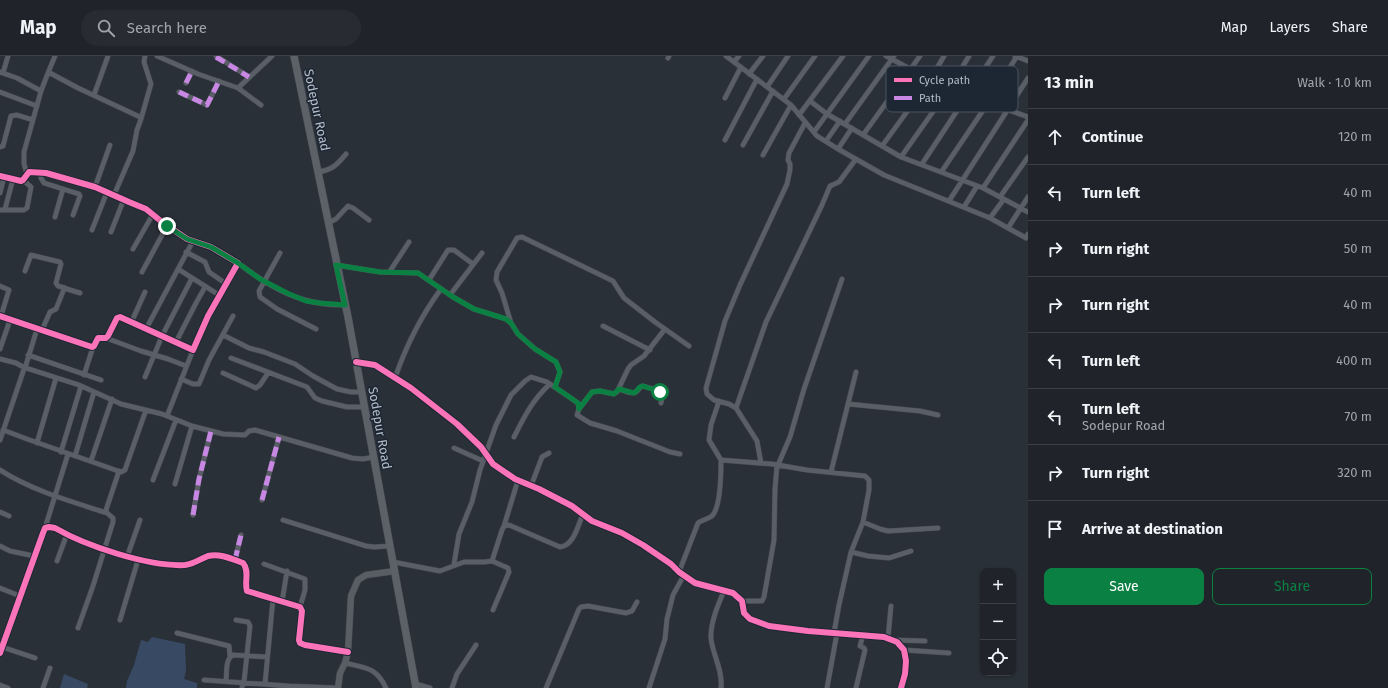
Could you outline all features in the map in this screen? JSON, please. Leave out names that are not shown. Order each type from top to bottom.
[{"type":"main road","name":"Sodepur Road","points":[[294,56],[362,392],[416,686]]},
{"type":"street","points":[[8,56],[2,73],[17,78],[41,91]]},
{"type":"street","points":[[27,174],[24,157],[41,91],[55,56]]},
{"type":"street","points":[[94,95],[108,56]]},
{"type":"street","points":[[114,195],[133,151],[137,130],[151,84],[144,62],[144,56]]},
{"type":"street","points":[[157,56],[238,88],[261,105]]},
{"type":"street","points":[[216,56],[249,77]]},
{"type":"street","points":[[238,88],[272,56]]},
{"type":"street","points":[[726,56],[784,99],[814,132],[838,149],[884,175],[990,218],[1027,237]]},
{"type":"street","points":[[734,62],[738,56]]},
{"type":"street","points":[[749,74],[763,56]]},
{"type":"street","points":[[766,87],[788,56]]},
{"type":"street","points":[[784,99],[815,56]]},
{"type":"street","points":[[799,115],[842,56]]},
{"type":"street","points":[[814,132],[869,56]]},
{"type":"street","points":[[886,56],[893,58],[906,66]]},
{"type":"street","points":[[914,66],[920,56]]},
{"type":"street","points":[[938,66],[944,56]]},
{"type":"street","points":[[963,66],[969,56]]},
{"type":"street","points":[[986,66],[993,56]]},
{"type":"street","points":[[1010,66],[1016,56],[1028,61]]},
{"type":"street","points":[[725,98],[741,67]]},
{"type":"street","points":[[845,124],[886,68]]},
{"type":"street","points":[[186,83],[192,71]]},
{"type":"street","points":[[48,73],[137,115],[141,119]]},
{"type":"street","points":[[1018,94],[1028,78]]},
{"type":"street","points":[[725,140],[757,79]]},
{"type":"street","points":[[179,92],[207,105],[219,81]]},
{"type":"street","points":[[743,145],[773,91]]},
{"type":"street","points":[[0,92],[37,106]]},
{"type":"street","points":[[810,101],[827,114],[901,157],[963,179],[1028,212]]},
{"type":"street","points":[[863,135],[886,104]]},
{"type":"street","points":[[763,155],[791,105]]},
{"type":"street","points":[[882,146],[907,112]]},
{"type":"street","points":[[901,157],[933,112]]},
{"type":"street","points":[[922,164],[956,112]]},
{"type":"street","points":[[942,171],[981,112]]},
{"type":"street","points":[[949,201],[1007,112]]},
{"type":"street","points":[[1014,112],[1028,117]]},
{"type":"street","points":[[0,147],[4,144],[11,116],[17,115],[33,120]]},
{"type":"street","points":[[983,188],[1028,120]]},
{"type":"street","points":[[826,141],[840,121]]},
{"type":"street","points":[[761,463],[757,441],[736,408],[714,400],[707,394],[706,388],[725,321],[787,184],[790,170],[788,160],[789,153],[805,123]]},
{"type":"street","points":[[838,149],[852,128]]},
{"type":"street","points":[[95,187],[110,145]]},
{"type":"street","points":[[318,172],[328,171],[339,163],[346,154]]},
{"type":"street","points":[[990,218],[1028,157]]},
{"type":"street","points":[[736,408],[766,322],[830,186],[839,182],[856,159]]},
{"type":"street","points":[[23,180],[27,174],[32,171],[41,172],[95,187],[146,210],[187,239],[211,247],[238,263],[264,282],[306,301],[345,305]]},
{"type":"street","points":[[41,172],[41,178],[44,183],[78,193],[80,196],[74,215]]},
{"type":"street","points":[[0,193],[2,176],[21,181],[23,180],[31,187],[27,208],[16,211],[2,210],[13,179]]},
{"type":"street","points":[[964,207],[977,186]]},
{"type":"street","points":[[55,217],[63,189]]},
{"type":"street","points":[[92,230],[107,192]]},
{"type":"street","points":[[1008,228],[1028,197]]},
{"type":"street","points":[[111,232],[124,199]]},
{"type":"street","points":[[328,223],[336,219],[348,206],[370,220]]},
{"type":"street","points":[[133,249],[153,214]]},
{"type":"street","points":[[142,272],[167,226]]},
{"type":"street","points":[[555,387],[560,372],[556,362],[535,349],[518,334],[511,323],[502,293],[496,280],[497,272],[516,238],[522,237],[612,281],[624,298],[689,346]]},
{"type":"street","points":[[146,329],[193,240]]},
{"type":"street","points":[[390,271],[409,242]]},
{"type":"street","points":[[429,280],[448,250],[454,250],[473,264]]},
{"type":"street","points":[[186,252],[205,262],[207,270],[225,284]]},
{"type":"street","points":[[450,295],[482,253]]},
{"type":"street","points":[[280,254],[259,291],[260,297],[277,309],[316,329]]},
{"type":"street","points":[[26,271],[32,255],[60,262],[61,264],[56,283],[58,286],[80,293]]},
{"type":"street","points":[[167,416],[186,366],[208,316],[238,263]]},
{"type":"street","points":[[336,265],[380,272],[390,271],[418,273],[450,295],[474,309],[506,319],[511,323]]},
{"type":"street","points":[[178,269],[219,295]]},
{"type":"street","points":[[146,377],[162,336],[192,278]]},
{"type":"street","points":[[742,601],[762,601],[764,597],[774,540],[775,489],[778,465],[790,438],[804,389],[842,279]]},
{"type":"street","points":[[0,286],[8,290],[0,316],[93,347]]},
{"type":"street","points":[[176,342],[205,287]]},
{"type":"street","points":[[0,440],[25,368],[28,355],[39,330],[50,312],[56,309],[65,288]]},
{"type":"street","points":[[395,378],[402,357],[422,316],[441,289]]},
{"type":"street","points":[[131,323],[145,292]]},
{"type":"street","points":[[181,379],[196,385],[199,384],[207,364],[233,316]]},
{"type":"street","points":[[106,338],[118,318],[120,318],[193,350]]},
{"type":"street","points":[[0,349],[10,320]]},
{"type":"street","points":[[603,326],[650,350]]},
{"type":"street","points":[[665,329],[650,350],[631,365],[619,389],[614,394],[600,391],[592,392],[576,415],[590,423],[670,452],[680,454]]},
{"type":"street","points":[[223,334],[249,348],[295,364],[337,389],[351,392],[362,392]]},
{"type":"street","points":[[84,375],[93,347],[98,338],[106,338],[186,366]]},
{"type":"street","points":[[28,355],[101,380]]},
{"type":"street","points":[[230,358],[307,387],[315,398],[322,401],[347,407],[364,407]]},
{"type":"street","points":[[0,359],[16,363],[25,368],[81,386],[121,404],[167,416],[192,426],[211,431],[223,434],[245,435],[248,430],[255,430],[352,458],[363,459],[374,457]]},
{"type":"street","points":[[356,362],[375,365],[411,388],[441,410],[481,447],[493,464],[518,480],[572,506],[592,521],[622,533],[643,545],[695,583],[733,593],[742,601],[744,613],[750,619],[769,626],[808,631],[925,641]]},
{"type":"street","points":[[831,472],[856,372]]},
{"type":"street","points":[[223,373],[256,388],[260,385],[268,373]]},
{"type":"street","points":[[454,564],[459,534],[472,502],[483,461],[496,425],[511,395],[525,381],[532,377],[555,387],[578,403],[579,409]]},
{"type":"street","points":[[37,443],[56,378]]},
{"type":"street","points":[[514,437],[525,414],[539,393],[550,384]]},
{"type":"street","points":[[62,452],[81,386]]},
{"type":"street","points":[[619,389],[634,393],[643,386],[660,392],[662,397],[661,403]]},
{"type":"street","points":[[75,456],[94,392]]},
{"type":"street","points":[[91,461],[112,399]]},
{"type":"street","points":[[649,688],[665,639],[667,619],[673,596],[682,574],[698,523],[710,517],[714,512],[720,488],[721,460],[710,442],[709,437],[711,425],[719,401]]},
{"type":"street","points":[[848,404],[920,411],[938,415]]},
{"type":"street","points":[[4,430],[62,452],[123,471],[125,470],[146,410]]},
{"type":"street","points":[[153,480],[176,420]]},
{"type":"street","points":[[175,484],[192,426]]},
{"type":"street","points":[[193,515],[211,431]]},
{"type":"street","points":[[262,500],[279,437]]},
{"type":"street","points":[[454,448],[483,461]]},
{"type":"street","points":[[531,486],[542,457],[548,453]]},
{"type":"street","points":[[35,658],[1,646],[45,528],[68,454]]},
{"type":"street","points":[[721,460],[761,463],[807,470],[866,476],[869,480],[869,490],[863,522],[851,552],[839,605],[827,688]]},
{"type":"street","points":[[0,470],[9,476],[55,496],[107,513],[114,520],[94,586],[78,628]]},
{"type":"street","points":[[107,513],[108,504],[119,471]]},
{"type":"street","points":[[492,561],[518,480]]},
{"type":"street","points":[[0,512],[9,516]]},
{"type":"street","points":[[504,526],[509,525],[516,527],[527,534],[563,547],[573,538],[583,514]]},
{"type":"street","points":[[127,557],[140,520]]},
{"type":"street","points":[[283,520],[366,546],[390,546]]},
{"type":"street","points":[[863,522],[888,531],[938,528]]},
{"type":"street","points":[[45,528],[55,528],[104,549],[138,560],[186,565],[208,556],[216,555],[235,560],[245,565],[247,571],[247,591],[300,607]]},
{"type":"street","points":[[57,561],[67,534]]},
{"type":"street","points":[[235,560],[242,535]]},
{"type":"street","points":[[0,546],[10,551],[34,556]]},
{"type":"street","points":[[851,552],[868,556],[889,558],[911,551]]},
{"type":"street","points":[[120,620],[138,560]]},
{"type":"street","points":[[393,562],[440,571],[448,569],[454,564],[464,562],[492,561],[508,568],[508,577],[493,610]]},
{"type":"street","points":[[264,564],[305,579],[305,590],[300,607],[302,611],[300,643],[348,652]]},
{"type":"street","points":[[282,602],[287,572]]},
{"type":"street","points":[[204,680],[243,682],[259,686],[265,684],[338,688],[340,673],[348,652],[351,596],[358,580],[366,575],[395,572]]},
{"type":"street","points":[[0,588],[20,596]]},
{"type":"street","points":[[721,688],[719,671],[711,638],[713,623],[724,591]]},
{"type":"street","points":[[265,684],[273,599]]},
{"type":"street","points":[[546,688],[578,609],[588,606],[626,613],[632,611],[637,602]]},
{"type":"street","points":[[891,606],[891,639]]},
{"type":"street","points":[[236,620],[250,623],[248,656],[242,688]]},
{"type":"street","points":[[177,633],[228,646],[230,656],[228,659],[226,681]]},
{"type":"street","points":[[856,688],[865,650],[860,646],[863,635]]},
{"type":"street","points":[[891,639],[897,642],[904,650],[906,668],[901,688]]},
{"type":"street","points":[[452,688],[457,674],[476,645]]},
{"type":"street","points":[[904,650],[948,653]]},
{"type":"street","points":[[230,656],[233,654],[267,657]]},
{"type":"street","points":[[345,663],[375,671],[381,677],[386,688]]},
{"type":"street","points":[[43,688],[50,668]]},
{"type":"street","points":[[0,685],[8,688]]},
{"type":"street","points":[[416,686],[430,688]]},
{"type":"water","points":[[152,637],[185,644],[186,671],[184,679],[197,683],[197,688],[126,688],[141,640],[148,642]]},
{"type":"water","points":[[64,674],[88,684],[87,688],[60,688]]},
{"type":"marked path","points":[[216,57],[249,77]]},
{"type":"marked path","points":[[186,83],[192,71]]},
{"type":"marked path","points":[[179,92],[207,105],[219,81]]},
{"type":"marked path","points":[[193,515],[199,479],[211,431]]},
{"type":"marked path","points":[[262,500],[279,437]]},
{"type":"marked path","points":[[235,560],[241,535]]},
{"type":"cycle path","points":[[0,176],[21,181],[29,172],[46,173],[95,187],[146,209],[187,239],[211,247],[238,263],[208,316],[193,350],[120,317],[117,318],[108,336],[106,338],[98,338],[92,347],[0,316]]},
{"type":"cycle path","points":[[356,362],[375,365],[411,388],[457,424],[481,447],[493,464],[515,479],[539,489],[572,506],[592,521],[622,533],[643,545],[695,583],[733,593],[742,601],[744,613],[750,619],[769,626],[808,631],[884,637],[897,642],[904,650],[906,661],[905,674],[901,688]]},
{"type":"cycle path","points":[[0,653],[43,533],[45,528],[49,527],[55,528],[83,542],[100,548],[154,563],[185,565],[194,563],[212,555],[226,557],[243,563],[247,573],[247,591],[300,607],[302,611],[300,643],[348,652]]},
{"type":"route","points":[[167,226],[187,239],[211,247],[238,263],[260,279],[306,301],[345,305],[336,265],[380,272],[404,271],[418,273],[453,297],[474,309],[506,319],[511,323],[518,334],[535,349],[556,362],[560,372],[555,387],[578,403],[579,409],[588,396],[595,390],[614,394],[619,389],[634,393],[641,386],[643,386],[660,392]]}]
